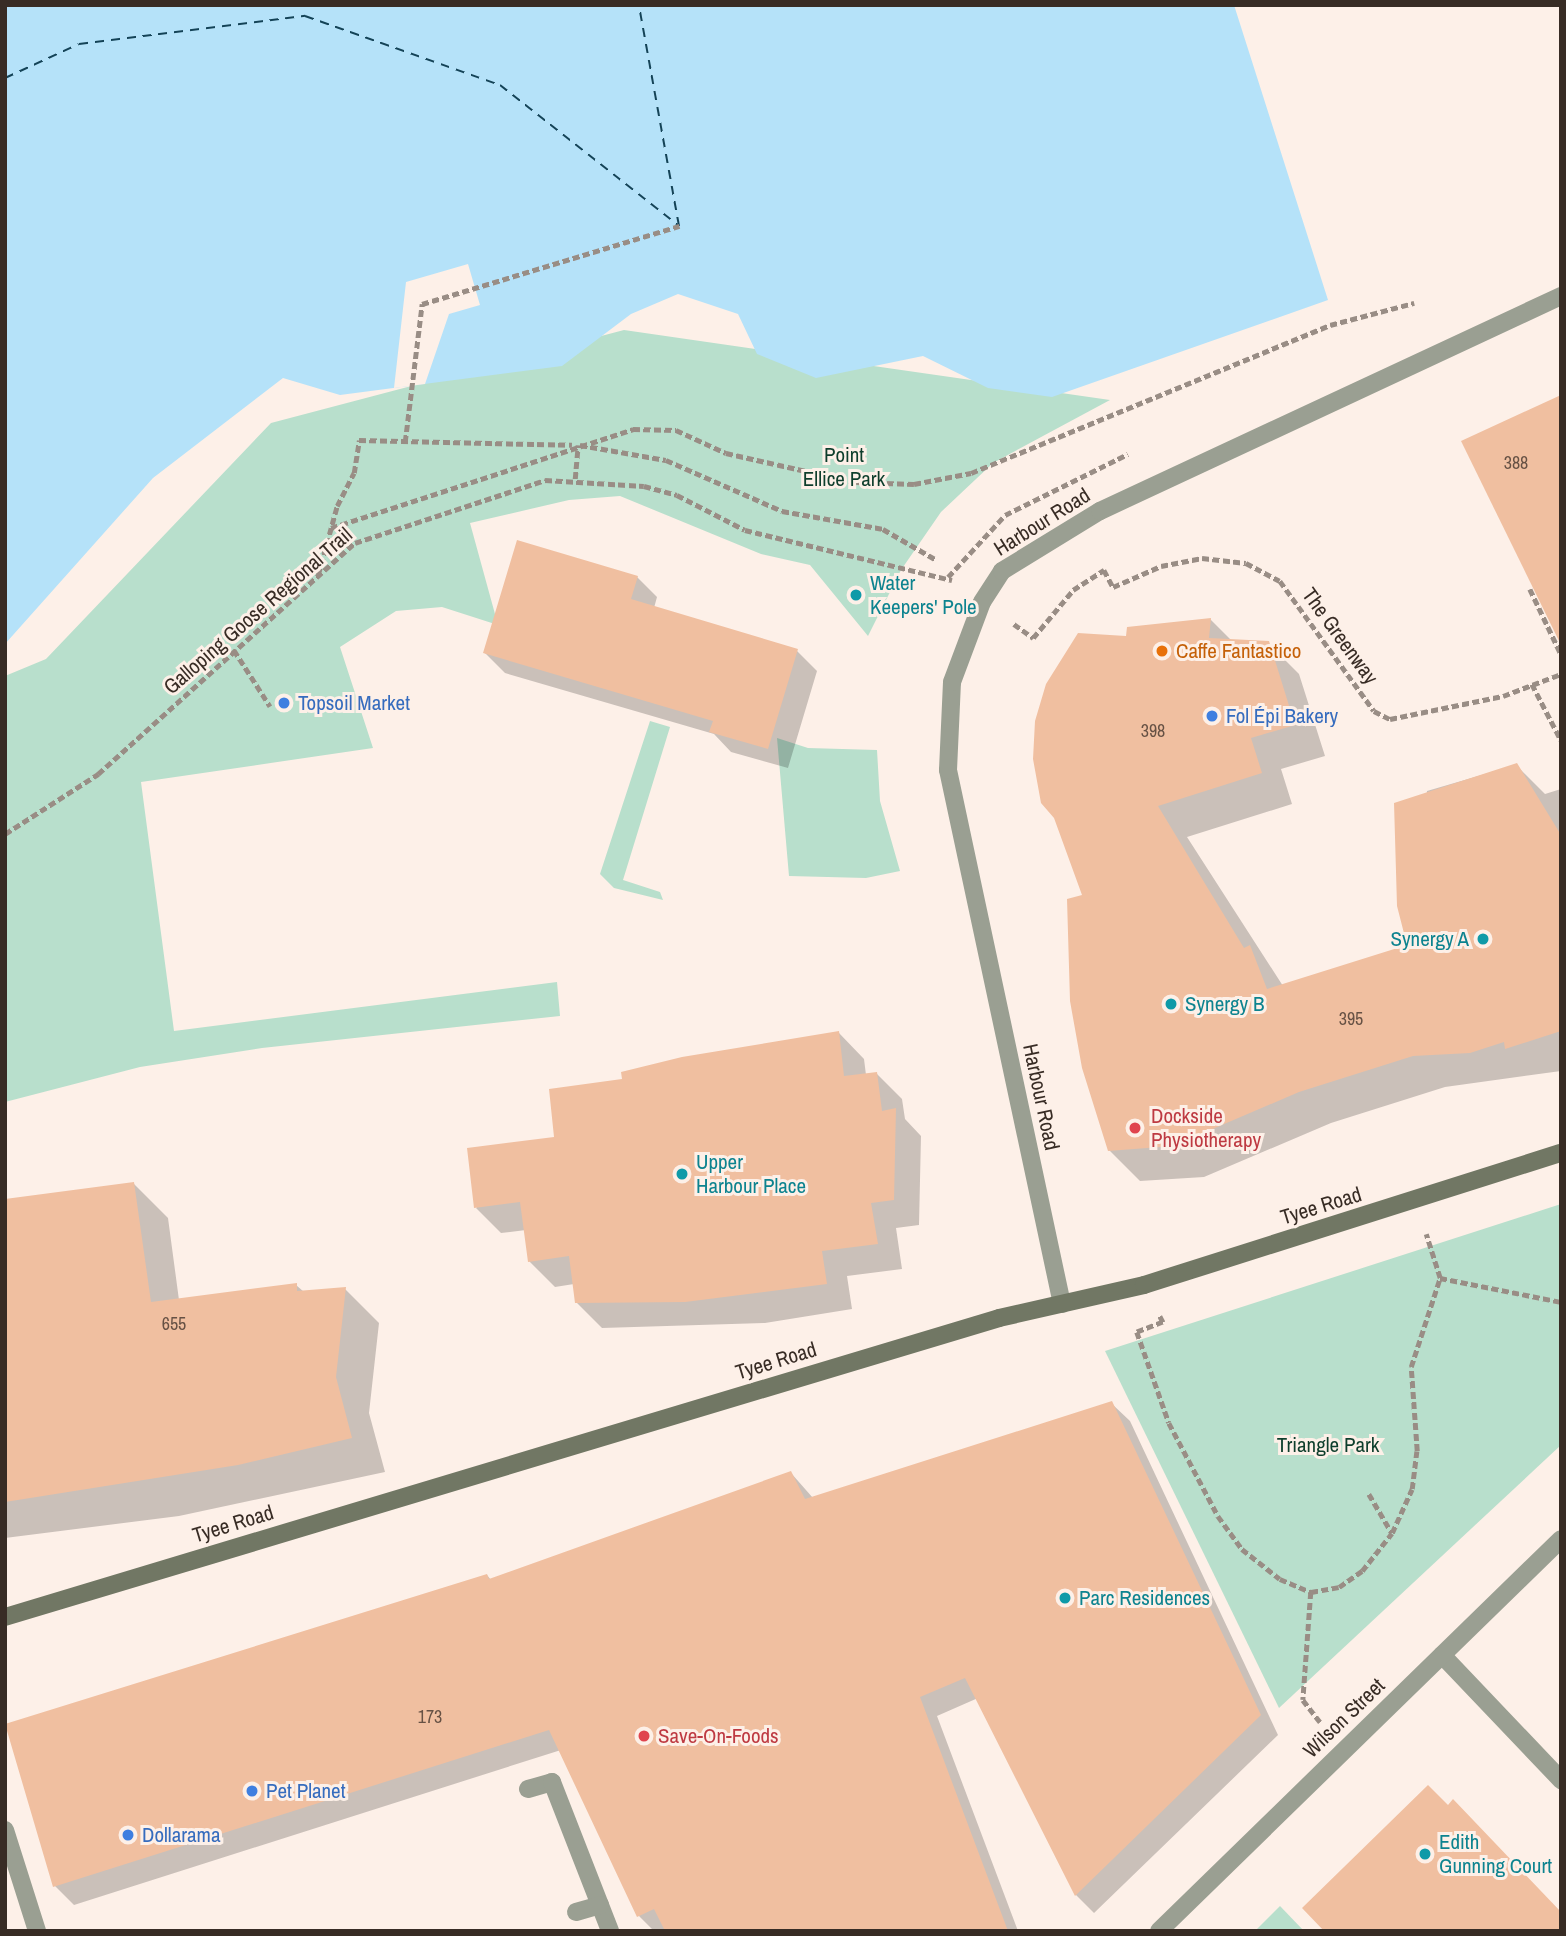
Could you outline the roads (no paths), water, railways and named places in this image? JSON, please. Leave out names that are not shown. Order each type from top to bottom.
[{"type":"street","name":"Harbour Road","points":[[1062,1304],[948,771],[952,682],[982,602],[1002,571],[1100,511],[1561,296]]},
{"type":"street","name":"Tyee Road","points":[[5,1617],[1062,1304],[1144,1285],[1561,1153]]},
{"type":"street","name":"Wilson Street","points":[[1159,1931],[1561,1539]]},
{"type":"street","points":[[1442,1655],[1561,1780]]},
{"type":"street","points":[[528,1790],[552,1782],[610,1931]]},
{"type":"street","points":[[5,1830],[37,1931]]},
{"type":"street","points":[[576,1912],[600,1905]]},
{"type":"water","points":[[5,5],[1234,5],[1328,300],[1052,397],[988,388],[923,356],[816,378],[757,354],[738,314],[678,294],[631,314],[562,366],[340,395],[283,378],[153,478],[5,644]]},
{"type":"place","name":"Water Keepers' Pole","points":[[856,595]]},
{"type":"place","name":"Caffe Fantastico","points":[[1162,651]]},
{"type":"place","name":"Topsoil Market","points":[[284,703]]},
{"type":"place","name":"Fol Épi Bakery","points":[[1212,716]]},
{"type":"place","name":"Synergy A","points":[[1483,939]]},
{"type":"place","name":"Synergy B","points":[[1171,1004]]},
{"type":"place","name":"Dockside Physiotherapy","points":[[1135,1128]]},
{"type":"place","name":"Upper Harbour Place","points":[[682,1174]]},
{"type":"place","name":"Parc Residences","points":[[1065,1598]]},
{"type":"place","name":"Save-On-Foods","points":[[644,1736]]},
{"type":"place","name":"Pet Planet","points":[[252,1791]]},
{"type":"place","name":"Dollarama","points":[[128,1835]]},
{"type":"place","name":"Edith Gunning Court","points":[[1425,1854]]},
{"type":"park label","name":"Point Ellice Park","points":[[844,467]]},
{"type":"park label","name":"Triangle Park","points":[[1328,1445]]}]
